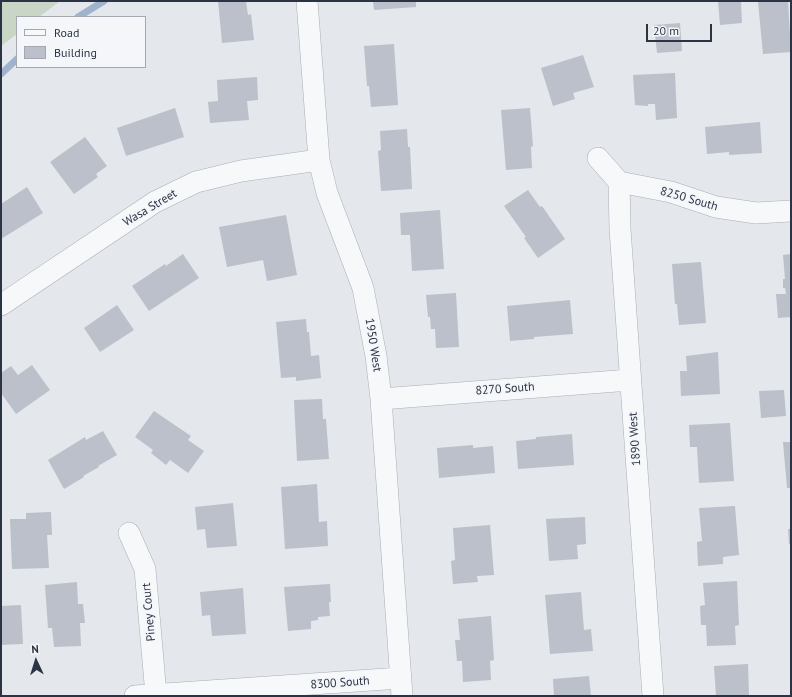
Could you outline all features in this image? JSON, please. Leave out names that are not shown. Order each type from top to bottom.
[{"type":"street","name":"1950 West","points":[[307,1],[319,160],[327,193],[363,288],[376,356],[381,399],[401,687]]},
{"type":"street","points":[[598,158],[619,182]]},
{"type":"street","name":"Wasa Street","points":[[1,306],[155,202],[196,182],[241,171],[319,160]]},
{"type":"street","name":"8250 South","points":[[619,182],[671,192],[716,207],[756,213],[791,211]]},
{"type":"street","name":"1890 West","points":[[619,182],[620,229],[653,696]]},
{"type":"street","name":"8270 South","points":[[381,399],[630,380]]},
{"type":"street","name":"Piney Court","points":[[129,533],[145,569],[156,694]]},
{"type":"street","name":"8300 South","points":[[135,696],[156,694],[401,687]]},
{"type":"green space","points":[[1,1],[60,1],[40,16],[16,16],[16,35],[1,46]]},
{"type":"building","points":[[218,1],[246,1],[248,15],[251,14],[254,40],[222,43]]},
{"type":"building","points":[[373,1],[416,1],[416,7],[374,10]]},
{"type":"building","points":[[718,1],[741,1],[742,23],[720,25]]},
{"type":"building","points":[[788,1],[791,52],[763,54],[758,2]]},
{"type":"building","points":[[680,23],[682,51],[657,53],[654,25]]},
{"type":"building","points":[[394,44],[398,105],[371,107],[369,86],[367,86],[364,46]]},
{"type":"building","points":[[583,55],[594,87],[573,93],[575,99],[553,106],[541,68]]},
{"type":"building","points":[[675,73],[677,118],[656,120],[655,104],[648,104],[648,106],[635,105],[633,75]]},
{"type":"building","points":[[257,77],[258,100],[247,101],[249,120],[210,123],[208,102],[218,101],[217,80]]},
{"type":"building","points":[[175,108],[184,137],[126,156],[117,128]]},
{"type":"building","points":[[530,108],[533,146],[531,147],[532,168],[506,170],[501,110]]},
{"type":"building","points":[[760,122],[762,153],[729,155],[729,152],[707,154],[705,127]]},
{"type":"building","points":[[407,129],[408,147],[410,147],[412,189],[381,191],[378,151],[381,150],[380,131]]},
{"type":"building","points":[[85,137],[107,166],[96,174],[98,177],[74,194],[50,162]]},
{"type":"building","points":[[27,187],[43,213],[1,239],[1,204]]},
{"type":"building","points":[[528,190],[540,207],[542,206],[565,239],[538,258],[524,238],[526,237],[504,206]]},
{"type":"building","points":[[440,210],[444,269],[412,271],[410,235],[401,235],[400,213]]},
{"type":"building","points":[[286,215],[297,275],[267,281],[263,260],[227,267],[219,227]]},
{"type":"building","points":[[183,254],[199,278],[149,311],[132,286]]},
{"type":"building","points":[[791,254],[791,317],[778,318],[776,294],[786,294],[785,288],[783,288],[783,279],[785,279],[783,255]]},
{"type":"building","points":[[701,262],[706,323],[679,325],[677,304],[675,304],[672,264]]},
{"type":"building","points":[[456,293],[459,347],[436,348],[435,329],[431,329],[430,317],[428,317],[426,295]]},
{"type":"building","points":[[570,300],[573,334],[534,337],[534,339],[510,341],[507,306]]},
{"type":"building","points":[[117,305],[134,330],[100,352],[84,328]]},
{"type":"building","points":[[306,319],[307,332],[309,332],[311,356],[319,355],[321,378],[296,381],[296,377],[281,378],[276,322]]},
{"type":"building","points":[[718,352],[720,394],[681,396],[680,371],[687,371],[686,356]]},
{"type":"building","points":[[32,365],[50,390],[16,414],[1,393],[1,373],[11,366],[18,375]]},
{"type":"building","points":[[784,390],[786,416],[761,418],[759,391]]},
{"type":"building","points":[[322,399],[323,419],[326,419],[329,459],[297,461],[294,400]]},
{"type":"building","points":[[154,411],[191,436],[188,440],[204,451],[188,473],[170,460],[166,465],[151,453],[153,450],[135,437]]},
{"type":"building","points":[[730,423],[734,481],[699,483],[697,447],[690,447],[689,425]]},
{"type":"building","points":[[103,431],[117,455],[64,489],[48,460],[85,437],[86,440]]},
{"type":"building","points":[[572,434],[574,465],[518,469],[516,441],[536,439],[536,437]]},
{"type":"building","points":[[783,442],[791,442],[791,488],[787,488]]},
{"type":"building","points":[[473,445],[473,448],[493,446],[495,473],[439,478],[437,448]]},
{"type":"building","points":[[317,484],[319,522],[327,521],[328,546],[285,549],[281,487]]},
{"type":"building","points":[[233,503],[237,546],[207,548],[205,529],[197,530],[195,507]]},
{"type":"building","points":[[735,506],[739,555],[723,557],[723,564],[698,566],[697,542],[702,541],[699,508]]},
{"type":"building","points":[[51,512],[52,535],[47,535],[49,568],[12,569],[10,519],[26,519],[26,513]]},
{"type":"building","points":[[585,517],[586,544],[577,545],[578,559],[549,561],[546,519]]},
{"type":"building","points":[[490,525],[494,575],[477,576],[478,582],[453,584],[451,561],[455,560],[453,528]]},
{"type":"building","points":[[788,529],[791,529],[791,544],[789,544]]},
{"type":"building","points":[[737,581],[739,625],[735,626],[736,645],[707,646],[706,625],[701,625],[700,606],[705,605],[703,583]]},
{"type":"building","points":[[77,582],[78,604],[83,604],[85,623],[80,623],[81,646],[54,647],[52,628],[48,628],[45,585]]},
{"type":"building","points":[[330,584],[330,616],[318,617],[318,620],[311,621],[311,629],[288,631],[284,587]]},
{"type":"building","points":[[243,588],[246,634],[212,636],[210,615],[202,616],[200,592]]},
{"type":"building","points":[[581,592],[584,630],[591,629],[593,651],[550,654],[545,595]]},
{"type":"building","points":[[21,605],[23,644],[1,645],[1,606]]},
{"type":"building","points":[[491,616],[494,660],[490,661],[491,680],[463,682],[462,661],[457,661],[455,640],[460,640],[458,619]]},
{"type":"building","points":[[748,664],[749,696],[716,696],[714,666]]},
{"type":"building","points":[[589,676],[591,696],[554,696],[553,679]]},
{"type":"waterway","points":[[80,16],[104,1]]},
{"type":"waterway","points":[[1,74],[16,60]]}]
